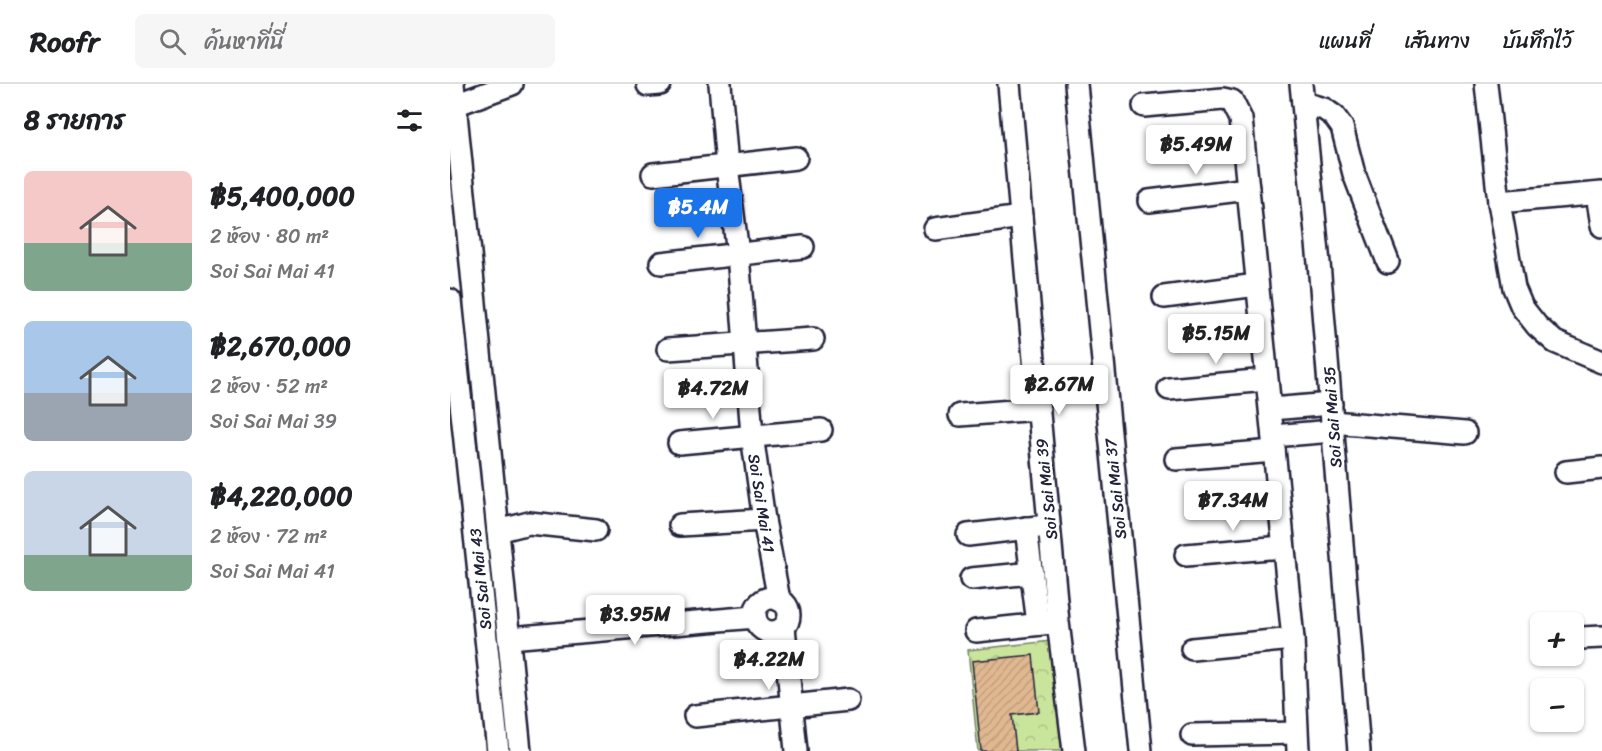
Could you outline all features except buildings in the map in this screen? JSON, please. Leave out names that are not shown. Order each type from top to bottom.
[{"type":"street","points":[[453,84],[520,751]]},
{"type":"street","points":[[455,105],[512,84]]},
{"type":"street","name":"Soi Sai Mai 41","points":[[720,84],[738,254],[752,435],[764,520],[779,600]]},
{"type":"street","name":"Soi Sai Mai 39","points":[[1009,84],[1050,526],[1048,623],[1074,751]]},
{"type":"street","name":"Soi Sai Mai 37","points":[[1076,84],[1141,751]]},
{"type":"street","points":[[1486,84],[1499,202],[1510,272],[1522,307],[1537,326],[1555,342],[1602,363]]},
{"type":"street","points":[[1302,94],[1334,116],[1342,127],[1354,174],[1388,262]]},
{"type":"street","name":"Soi Sai Mai 35","points":[[1302,94],[1359,751]]},
{"type":"street","points":[[1144,106],[1214,99],[1232,101],[1241,119],[1293,639],[1297,742],[1192,735]]},
{"type":"street","points":[[653,174],[796,158]]},
{"type":"street","points":[[1149,201],[1248,189]]},
{"type":"street","points":[[1499,202],[1599,194],[1602,226]]},
{"type":"street","points":[[936,229],[1021,217]]},
{"type":"street","points":[[661,263],[803,247]]},
{"type":"street","points":[[1164,297],[1257,285]]},
{"type":"street","name":"Soi Sai Mai 43","points":[[450,300],[458,443],[498,751]]},
{"type":"street","points":[[668,350],[813,339]]},
{"type":"street","points":[[1169,389],[1266,380]]},
{"type":"street","points":[[960,415],[1039,409]]},
{"type":"street","points":[[1271,410],[1464,433]]},
{"type":"street","points":[[1176,459],[1274,443],[1332,419]]},
{"type":"street","points":[[679,443],[821,430]]},
{"type":"street","points":[[458,443],[490,446]]},
{"type":"street","points":[[1566,472],[1602,468]]},
{"type":"street","points":[[680,525],[764,520]]},
{"type":"street","points":[[498,531],[529,523],[596,530]]},
{"type":"street","points":[[968,535],[1050,526]]},
{"type":"street","points":[[976,631],[1048,623],[1032,573],[1026,528]]},
{"type":"street","points":[[1186,555],[1283,547]]},
{"type":"street","points":[[971,579],[1032,573]]},
{"type":"street","points":[[784,627],[773,632],[766,631],[757,623],[756,611],[762,602],[779,600],[789,612],[784,627],[796,751]]},
{"type":"street","points":[[509,638],[755,617]]},
{"type":"street","points":[[1584,638],[1602,636]]},
{"type":"street","points":[[1192,649],[1293,639]]},
{"type":"street","points":[[694,716],[848,700]]},
{"type":"green space","points":[[1051,641],[1062,751],[978,751],[968,650]]}]
